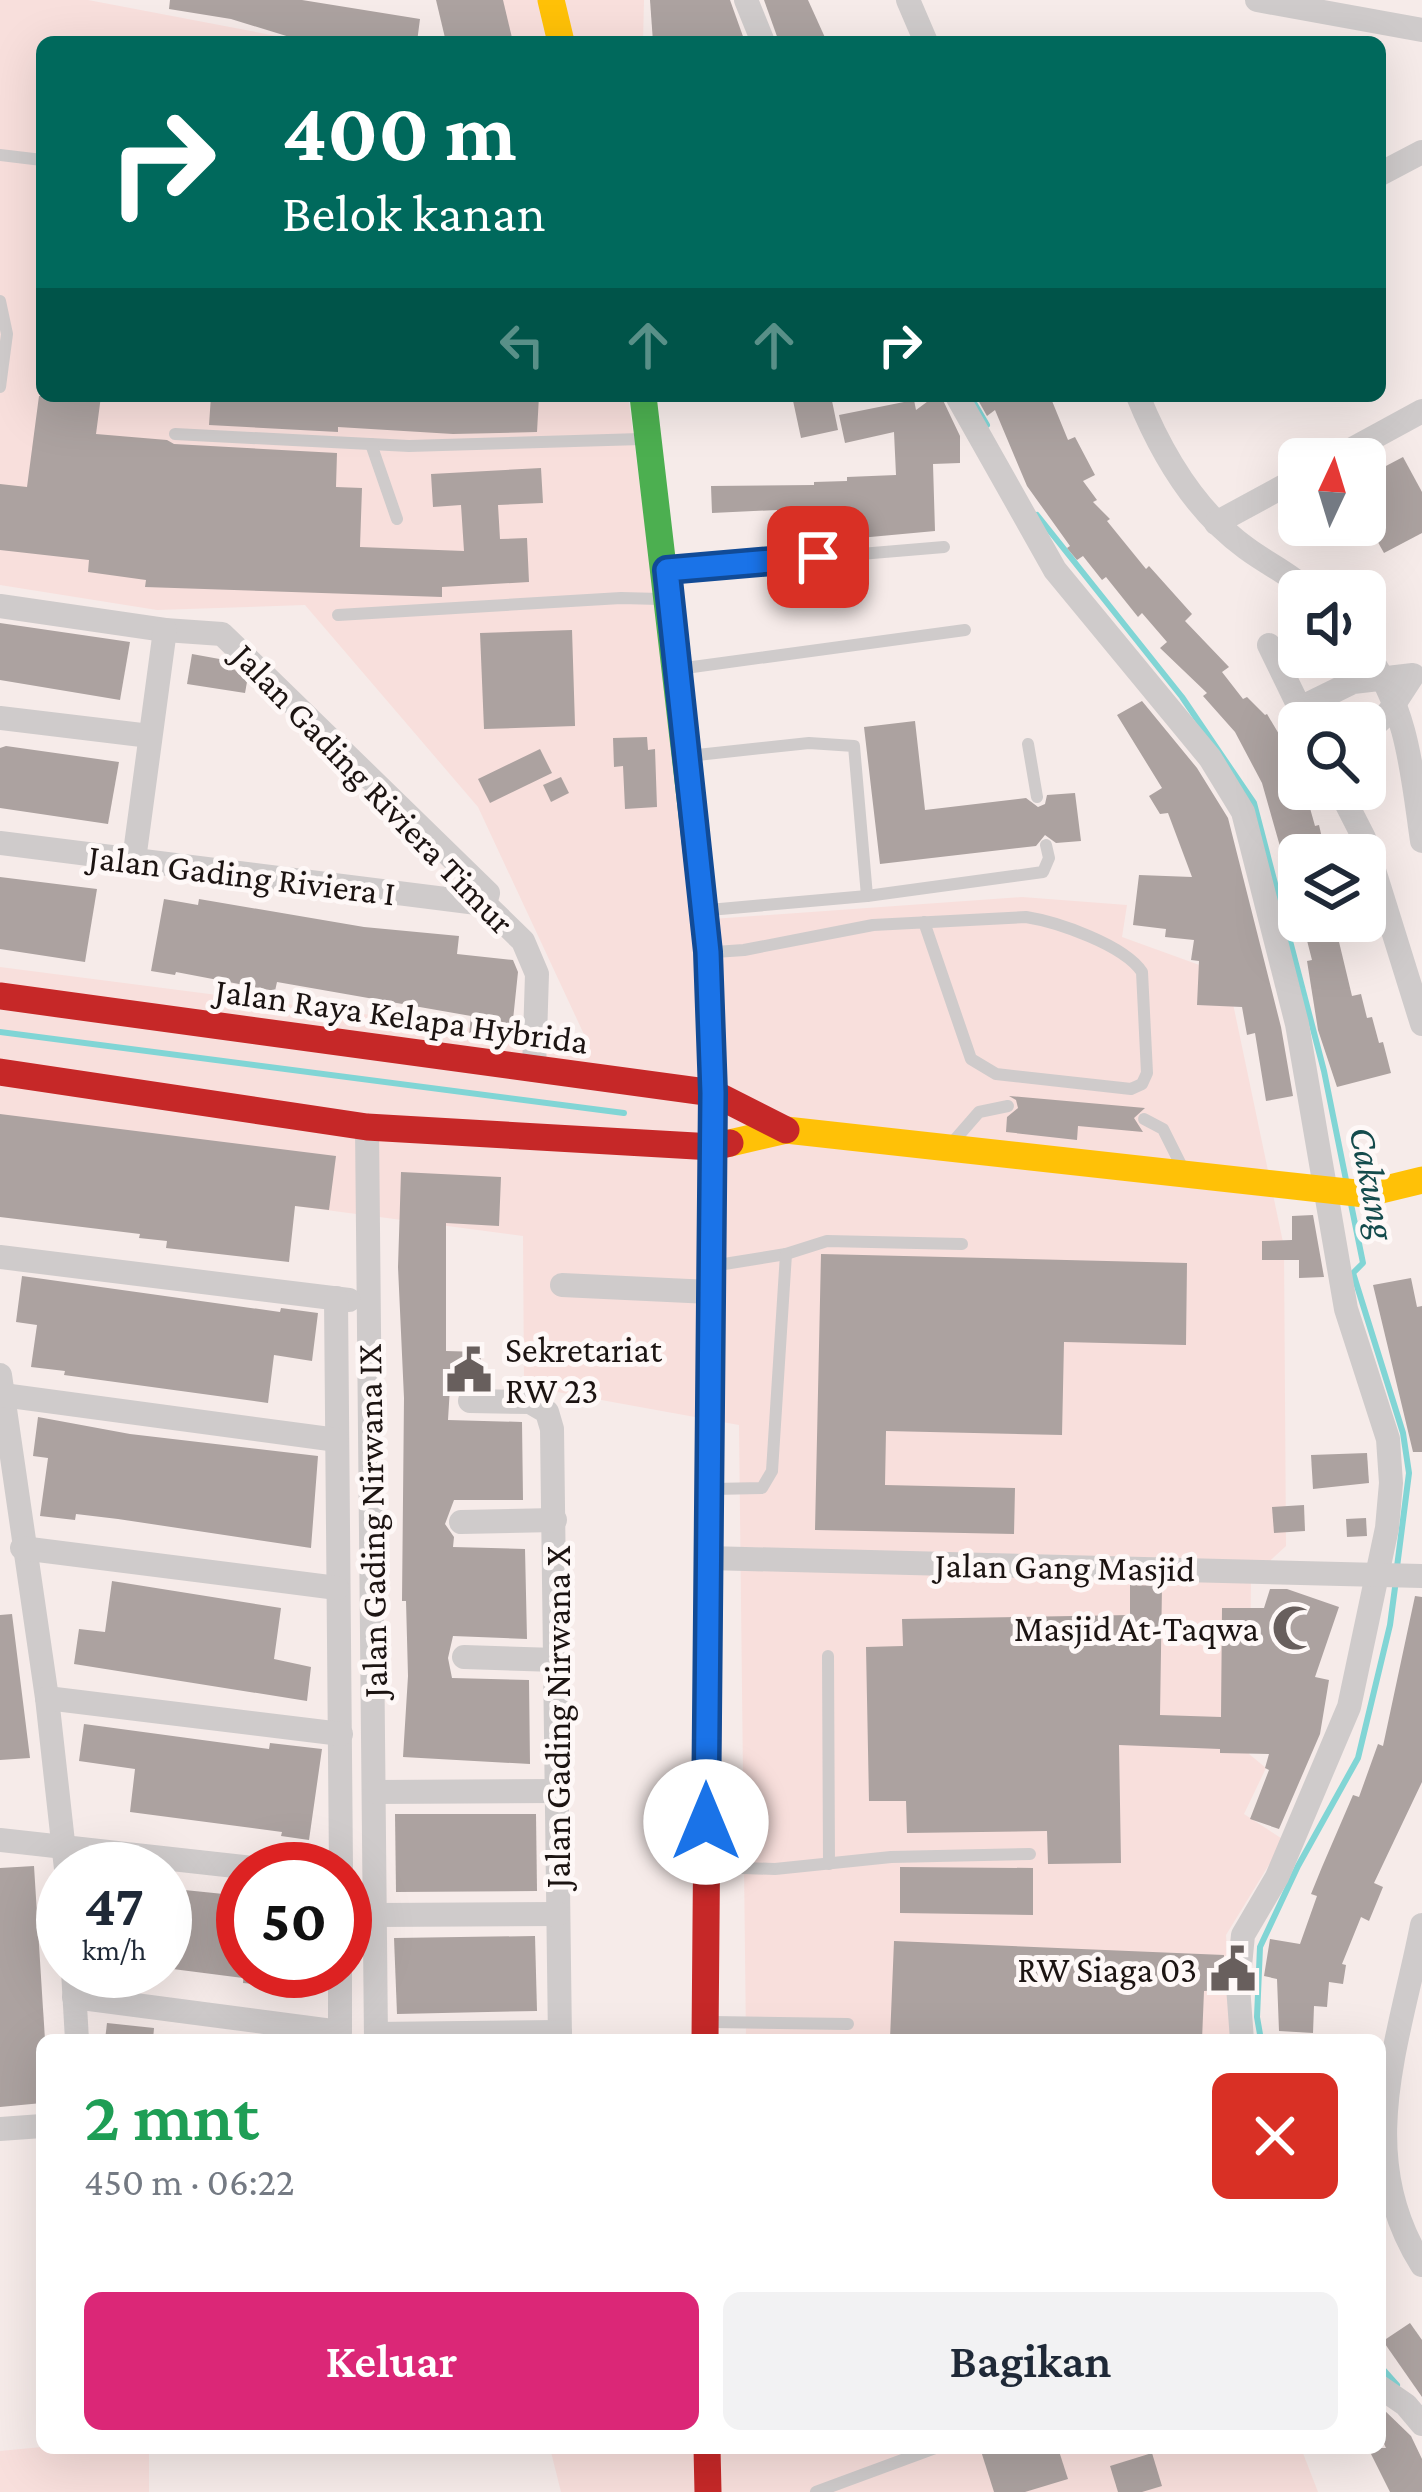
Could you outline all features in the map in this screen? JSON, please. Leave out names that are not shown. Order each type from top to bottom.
[{"type":"main road","points":[[550,0],[559,36]]},
{"type":"main road","points":[[645,402],[708,952],[712,1055],[705,2031]]},
{"type":"main road","name":"Jalan Raya Kelapa Hybrida","points":[[0,996],[713,1093],[786,1130]]},
{"type":"main road","points":[[632,1084],[685,1073],[712,1055]]},
{"type":"main road","name":"Jalan Raya Kelapa Hybrida","points":[[0,1072],[367,1127],[713,1147],[786,1130],[1368,1194]]},
{"type":"main road","points":[[666,1088],[679,1119],[666,1143]]},
{"type":"main road","points":[[1368,1194],[1422,1180]]},
{"type":"main road","points":[[1368,1194],[1422,1210]]},
{"type":"main road","points":[[707,2454],[707,2492]]},
{"type":"street","points":[[746,0],[761,36]]},
{"type":"street","points":[[908,0],[923,36]]},
{"type":"street","points":[[1257,0],[1422,30]]},
{"type":"street","points":[[1386,171],[1422,152]]},
{"type":"street","points":[[960,402],[1055,570],[1210,758],[1243,812],[1297,1024],[1346,1309],[1388,1439],[1391,1483],[1382,1574],[1349,1707],[1284,1862],[1244,1934],[1238,1986],[1242,2034]]},
{"type":"street","points":[[1141,402],[1177,475],[1216,523],[1278,570]]},
{"type":"street","points":[[1372,438],[1422,411]]},
{"type":"street","points":[[1216,523],[1278,489]]},
{"type":"street","points":[[0,606],[165,630],[134,860]]},
{"type":"street","name":"Jalan Gading Riviera Timur","points":[[165,630],[223,634],[488,893],[485,904],[524,941],[537,974],[534,1070]]},
{"type":"street","points":[[1269,646],[1297,702]]},
{"type":"street","points":[[1323,702],[1353,682],[1418,672]]},
{"type":"street","points":[[1386,715],[1418,672]]},
{"type":"street","points":[[1386,678],[1406,729],[1422,841]]},
{"type":"street","points":[[0,718],[150,736]]},
{"type":"street","points":[[1350,810],[1364,838],[1422,1024]]},
{"type":"street","name":"Jalan Gading Riviera I","points":[[0,843],[485,904]]},
{"type":"street","name":"Jalan Gading Nirwana IX","points":[[367,1127],[376,2034]]},
{"type":"street","points":[[0,1257],[368,1301]]},
{"type":"street","points":[[562,1285],[711,1279]]},
{"type":"street","name":"Jalan Gading Nirwana IX","points":[[336,1298],[341,1842]]},
{"type":"street","points":[[64,1842],[2,1385],[337,1440]]},
{"type":"street","name":"Jalan Gading Nirwana X","points":[[470,1401],[530,1402],[547,1412],[552,1430],[560,2034]]},
{"type":"street","name":"Jalan Gading Nirwana X","points":[[461,1522],[555,1520]]},
{"type":"street","points":[[22,1548],[337,1588]]},
{"type":"street","name":"Jalan Gang Masjid","points":[[708,1558],[1422,1576]]},
{"type":"street","points":[[464,1657],[556,1660]]},
{"type":"street","points":[[47,1698],[341,1734]]},
{"type":"street","points":[[375,1792],[557,1791]]},
{"type":"street","points":[[0,1840],[36,1849]]},
{"type":"street","points":[[372,1882],[376,1883]]},
{"type":"street","name":"Jalan Gading Nirwana X","points":[[376,1916],[558,1914]]},
{"type":"street","points":[[1386,2122],[1422,1925]]},
{"type":"street","points":[[74,1998],[77,2034]]},
{"type":"street","points":[[81,1998],[326,2034]]},
{"type":"street","points":[[340,1998],[340,2034]]},
{"type":"street","points":[[0,2129],[36,2126]]},
{"type":"street","points":[[1386,2174],[1396,2216],[1422,2265]]},
{"type":"street","points":[[1386,2391],[1422,2424]]},
{"type":"lane","points":[[0,155],[36,159]]},
{"type":"lane","points":[[0,301],[7,334],[0,387]]},
{"type":"lane","points":[[175,434],[371,444],[649,438]]},
{"type":"lane","points":[[371,444],[397,519]]},
{"type":"lane","points":[[667,570],[944,547]]},
{"type":"lane","points":[[338,615],[621,598],[669,600]]},
{"type":"lane","points":[[676,669],[965,630]]},
{"type":"lane","points":[[684,756],[809,743],[854,746],[867,896]]},
{"type":"lane","points":[[1028,744],[1037,796]]},
{"type":"lane","points":[[702,910],[867,896],[1043,872],[1049,858],[1046,844]]},
{"type":"lane","points":[[708,952],[744,950],[874,925],[924,922],[1026,917],[1046,920],[1102,943],[1136,963],[1142,972],[1147,1073],[1142,1084],[1131,1089],[996,1074],[979,1066],[970,1059],[924,922]]},
{"type":"lane","points":[[948,1149],[979,1112],[1008,1106]]},
{"type":"lane","points":[[1144,1119],[1163,1129],[1186,1176]]},
{"type":"lane","points":[[711,1279],[827,1240],[962,1244]]},
{"type":"lane","points":[[708,1489],[762,1488],[772,1471],[786,1254]]},
{"type":"lane","points":[[828,1656],[829,1864]]},
{"type":"lane","points":[[706,1866],[775,1869],[891,1857],[1030,1854]]},
{"type":"lane","points":[[705,2031],[848,2024]]},
{"type":"lane","points":[[816,2492],[919,2454]]},
{"type":"shaded area","points":[[0,0],[88,0],[277,36],[36,36],[36,402],[629,402],[698,920],[1022,897],[1127,905],[1122,937],[1227,975],[1284,1247],[1286,1546],[1251,1578],[1249,1754],[1266,1768],[1244,1814],[1284,1840],[1226,1935],[1234,2034],[746,2034],[739,1425],[524,1386],[523,1236],[0,1167],[0,967],[588,1043],[478,807],[305,605],[157,610],[0,585]]},
{"type":"shaded area","points":[[441,0],[644,0],[643,36],[450,36]]},
{"type":"shaded area","points":[[36,2448],[36,2454],[149,2454],[149,2492],[0,2492],[0,2451]]},
{"type":"shaded area","points":[[552,2454],[1303,2454],[1318,2492],[561,2492]]},
{"type":"building","points":[[170,0],[302,0],[420,19],[418,36],[286,36],[231,19],[169,9]]},
{"type":"building","points":[[436,0],[503,0],[512,36],[445,36]]},
{"type":"building","points":[[650,0],[730,0],[743,36],[653,36]]},
{"type":"building","points":[[764,0],[808,0],[824,36],[777,36]]},
{"type":"building","points":[[38,402],[100,402],[96,434],[174,444],[337,453],[336,487],[362,488],[360,547],[464,551],[461,505],[433,507],[431,474],[541,468],[543,503],[498,505],[500,539],[527,538],[529,582],[442,587],[442,597],[145,587],[146,580],[88,572],[89,560],[0,550],[0,484],[27,487]]},
{"type":"building","points":[[211,402],[539,402],[537,432],[453,434],[338,427],[338,432],[209,425]]},
{"type":"building","points":[[793,402],[832,402],[838,430],[801,438]]},
{"type":"building","points":[[904,402],[914,402],[916,410],[927,402],[944,402],[960,436],[960,463],[933,464],[935,531],[827,541],[827,523],[778,525],[777,510],[712,513],[711,486],[814,485],[847,481],[847,477],[896,475],[894,432],[845,443],[839,415]]},
{"type":"building","points":[[979,402],[1052,402],[1068,440],[1075,437],[1095,475],[1083,481],[1097,500],[1093,502],[1146,569],[1149,566],[1192,614],[1185,621],[1229,667],[1222,672],[1243,699],[1247,697],[1267,714],[1278,732],[1278,810],[1311,810],[1321,834],[1278,834],[1278,839],[1262,783],[1235,732],[1203,696],[1207,693],[1160,648],[1167,642],[1142,613],[1138,617],[1106,577],[1102,580],[1083,556],[1077,560],[1067,548],[1070,546],[1027,486],[995,410],[987,416]]},
{"type":"building","points":[[1403,457],[1422,492],[1422,533],[1384,553],[1380,546],[1386,546],[1386,466]]},
{"type":"building","points":[[0,623],[130,642],[120,700],[0,680]]},
{"type":"building","points":[[572,630],[575,726],[484,729],[480,633]]},
{"type":"building","points":[[192,654],[225,660],[247,682],[245,693],[187,684]]},
{"type":"building","points":[[1142,701],[1197,768],[1228,818],[1281,1027],[1293,1096],[1266,1101],[1255,1033],[1247,1035],[1242,1007],[1197,1005],[1199,961],[1191,960],[1194,940],[1165,937],[1166,929],[1133,925],[1139,875],[1192,877],[1168,813],[1160,814],[1149,796],[1162,788],[1117,715]]},
{"type":"building","points":[[915,721],[925,810],[1026,798],[1038,807],[1045,804],[1047,795],[1075,793],[1081,841],[1056,843],[1045,835],[1036,846],[880,864],[864,727]]},
{"type":"building","points":[[647,737],[648,750],[655,749],[657,807],[625,809],[623,766],[614,767],[613,738]]},
{"type":"building","points":[[0,748],[119,762],[108,824],[0,808]]},
{"type":"building","points":[[540,749],[552,773],[490,803],[478,779]]},
{"type":"building","points":[[561,777],[569,793],[551,802],[543,785]]},
{"type":"building","points":[[0,877],[97,889],[85,962],[0,949]]},
{"type":"building","points":[[164,899],[198,905],[199,899],[364,927],[459,936],[457,954],[513,960],[518,972],[511,1039],[469,1035],[471,1016],[277,982],[275,991],[151,971]]},
{"type":"building","points":[[1307,942],[1339,942],[1352,996],[1361,994],[1391,1073],[1337,1087],[1318,1030],[1307,961],[1312,960]]},
{"type":"building","points":[[1009,1096],[1145,1108],[1134,1118],[1143,1132],[1078,1126],[1077,1140],[1006,1132],[1007,1117],[1018,1108]]},
{"type":"building","points":[[0,1114],[336,1156],[329,1210],[295,1206],[289,1262],[166,1248],[167,1241],[139,1238],[140,1234],[0,1217]]},
{"type":"building","points":[[401,1172],[501,1177],[499,1226],[446,1223],[446,1351],[481,1352],[481,1385],[450,1387],[448,1420],[522,1422],[523,1500],[454,1500],[445,1524],[454,1537],[453,1547],[525,1549],[527,1639],[453,1636],[448,1658],[452,1678],[529,1680],[530,1764],[403,1757],[408,1676],[406,1601],[402,1601]]},
{"type":"building","points":[[1313,1215],[1324,1277],[1299,1278],[1299,1260],[1262,1260],[1262,1241],[1292,1240],[1292,1216]]},
{"type":"building","points":[[821,1254],[1187,1263],[1186,1345],[1064,1342],[1062,1435],[886,1431],[885,1485],[1015,1488],[1014,1534],[815,1530]]},
{"type":"building","points":[[22,1276],[280,1312],[281,1308],[318,1313],[312,1361],[274,1355],[268,1403],[31,1367],[37,1325],[16,1322]]},
{"type":"building","points":[[1411,1278],[1417,1307],[1422,1306],[1422,1452],[1413,1452],[1373,1285]]},
{"type":"building","points":[[38,1417],[130,1434],[318,1456],[311,1548],[76,1514],[75,1520],[40,1516],[48,1458],[33,1456]]},
{"type":"building","points":[[1367,1453],[1369,1483],[1313,1489],[1311,1455]]},
{"type":"building","points":[[1304,1505],[1305,1531],[1274,1533],[1272,1507]]},
{"type":"building","points":[[1366,1518],[1367,1536],[1347,1537],[1346,1519]]},
{"type":"building","points":[[112,1581],[281,1608],[274,1659],[311,1667],[307,1701],[74,1664],[79,1629],[105,1632]]},
{"type":"building","points":[[1130,1585],[1162,1586],[1160,1715],[1221,1717],[1222,1608],[1264,1608],[1270,1589],[1287,1589],[1339,1607],[1315,1677],[1329,1680],[1320,1734],[1279,1829],[1250,1819],[1269,1770],[1265,1768],[1269,1754],[1220,1753],[1220,1749],[1119,1745],[1121,1863],[1048,1864],[1047,1831],[907,1833],[906,1801],[869,1801],[866,1647],[903,1646],[902,1619],[1130,1615]]},
{"type":"building","points":[[1415,1596],[1422,1597],[1422,1782],[1374,1883],[1383,1887],[1369,1921],[1361,1917],[1342,1964],[1346,1965],[1343,1984],[1329,1982],[1327,2007],[1314,2006],[1313,2033],[1279,2031],[1277,1979],[1264,1976],[1270,1939],[1300,1944],[1322,1867],[1353,1795],[1359,1797],[1378,1744],[1383,1746]]},
{"type":"building","points":[[12,1614],[30,1758],[0,1760],[0,1615]]},
{"type":"building","points":[[84,1724],[269,1749],[270,1743],[322,1749],[309,1840],[281,1836],[282,1832],[130,1812],[135,1769],[79,1761]]},
{"type":"building","points":[[395,1814],[536,1814],[537,1891],[396,1892]]},
{"type":"building","points":[[34,1866],[36,1998],[42,1998],[45,2034],[36,2034],[36,2104],[0,2107],[0,1868]]},
{"type":"building","points":[[900,1867],[1033,1868],[1033,1915],[900,1913]]},
{"type":"building","points":[[192,1891],[216,1893],[216,1975],[192,1971]]},
{"type":"building","points":[[535,1936],[537,2011],[397,2014],[394,1938]]},
{"type":"building","points":[[894,1941],[1224,1955],[1222,1990],[1204,1991],[1202,2034],[890,2034]]},
{"type":"building","points":[[107,2023],[154,2028],[154,2034],[106,2034]]},
{"type":"building","points":[[1410,2323],[1422,2340],[1422,2397],[1386,2345],[1386,2339]]},
{"type":"building","points":[[1386,2412],[1411,2436],[1422,2459],[1422,2492],[1390,2492],[1371,2454],[1386,2454]]},
{"type":"building","points":[[982,2454],[1060,2454],[1068,2479],[1025,2492],[994,2492]]},
{"type":"building","points":[[1152,2454],[1162,2486],[1118,2492],[1110,2466]]},
{"type":"waterway","name":"Cakung","points":[[974,402],[987,425]]},
{"type":"waterway","name":"Cakung","points":[[1037,515],[1182,697],[1254,803],[1324,1071],[1346,1180]]},
{"type":"waterway","points":[[0,1032],[624,1113]]},
{"type":"waterway","name":"Cakung","points":[[1351,1204],[1363,1263],[1353,1273],[1403,1433],[1409,1473],[1397,1567]]},
{"type":"waterway","name":"Cakung","points":[[1260,2034],[1260,1947],[1358,1758],[1396,1580]]},
{"type":"waterway","name":"Cakung","points":[[1386,2373],[1397,2385]]},
{"type":"traffic: fast","points":[[644,402],[708,952],[713,1093],[711,1350]]},
{"type":"traffic: slow","points":[[551,0],[560,36]]},
{"type":"traffic: slow","points":[[730,1143],[786,1130],[1365,1194],[1422,1180]]},
{"type":"traffic: jam","points":[[0,996],[713,1093],[786,1130]]},
{"type":"traffic: jam","points":[[0,1072],[367,1127],[713,1147],[730,1143]]},
{"type":"traffic: jam","points":[[705,2034],[711,1350]]},
{"type":"traffic: jam","points":[[707,2454],[708,2492]]},
{"type":"place","name":"Sekretariat RW 23","points":[[469,1370]]},
{"type":"place","name":"Masjid At-Taqwa","points":[[1295,1628]]},
{"type":"place","name":"RW Siaga 03","points":[[1233,1969]]},
{"type":"route","points":[[706,1822],[713,1093],[708,952],[667,570],[818,557]]}]
